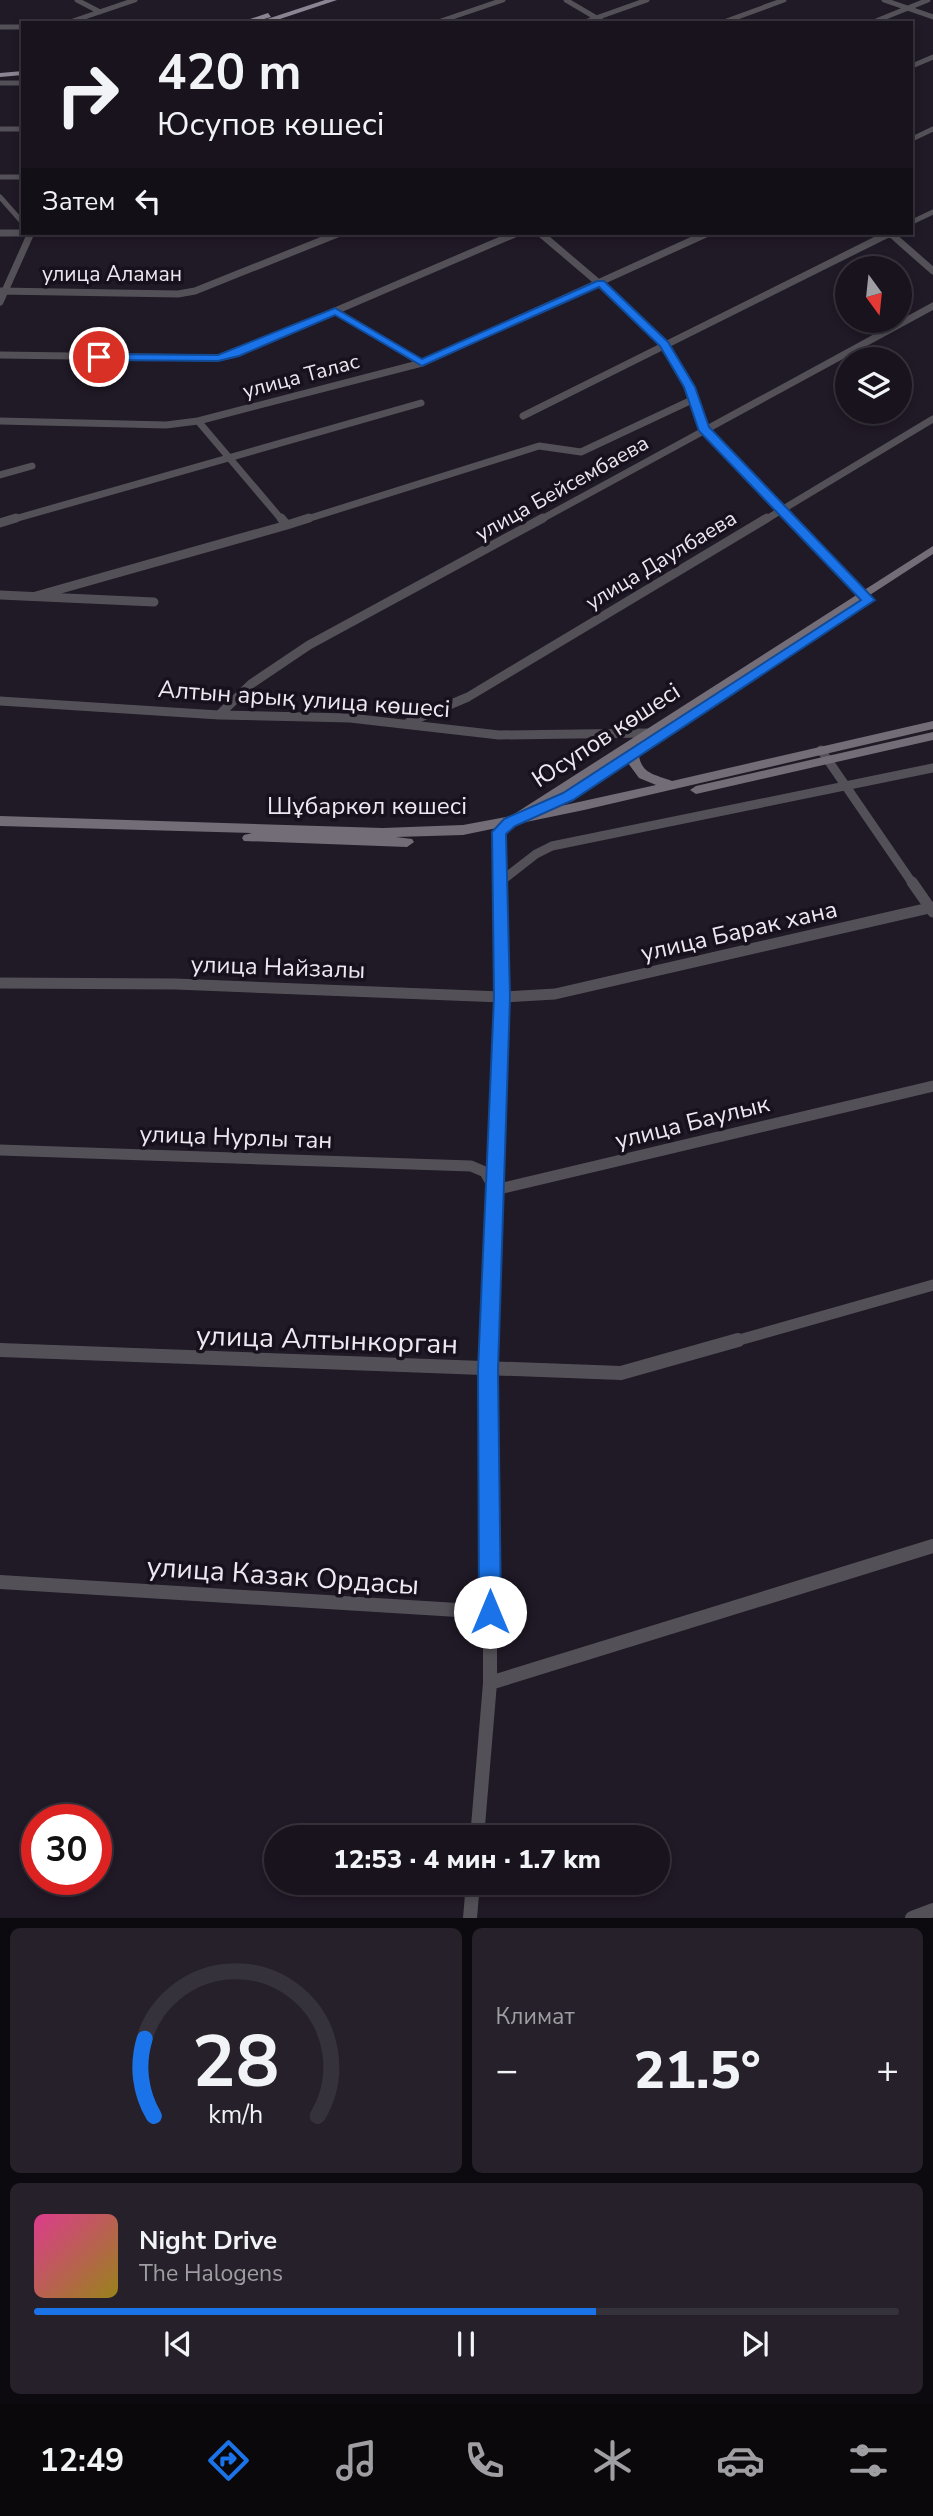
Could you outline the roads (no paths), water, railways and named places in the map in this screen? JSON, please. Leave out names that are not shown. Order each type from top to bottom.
[{"type":"main road","points":[[248,21],[314,0]]},
{"type":"main road","points":[[265,21],[333,0]]},
{"type":"main road","points":[[0,68],[21,66]]},
{"type":"main road","points":[[0,75],[21,73]]},
{"type":"street","points":[[77,0],[100,12]]},
{"type":"street","points":[[73,21],[135,0]]},
{"type":"street","points":[[441,21],[503,0]]},
{"type":"street","points":[[566,0],[601,21]]},
{"type":"street","points":[[588,21],[647,0]]},
{"type":"street","points":[[726,21],[784,0]]},
{"type":"street","points":[[884,0],[933,17]]},
{"type":"street","points":[[876,21],[928,0]]},
{"type":"street","points":[[0,27],[21,27]]},
{"type":"street","points":[[913,66],[933,57]]},
{"type":"street","points":[[0,83],[21,83]]},
{"type":"street","points":[[0,129],[21,129]]},
{"type":"street","points":[[913,139],[933,129]]},
{"type":"street","points":[[0,177],[21,177]]},
{"type":"street","points":[[0,197],[21,221]]},
{"type":"street","points":[[913,222],[933,212]]},
{"type":"street","points":[[0,233],[21,233]]},
{"type":"street","points":[[0,302],[2,291],[30,235]]},
{"type":"street","name":"улица Аламан","points":[[2,291],[178,294],[195,290],[335,235]]},
{"type":"street","points":[[0,355],[218,358],[235,354],[512,235]]},
{"type":"street","points":[[542,235],[601,283],[664,344],[694,399],[704,428],[778,510],[865,597]]},
{"type":"street","name":"улица Талас","points":[[0,421],[166,425],[198,421],[422,363],[704,235]]},
{"type":"street","points":[[523,415],[886,235]]},
{"type":"street","points":[[892,235],[933,271]]},
{"type":"street","name":"улица Бейсембаева","points":[[219,715],[251,684],[309,645],[489,549],[704,428],[933,306]]},
{"type":"street","points":[[335,311],[422,363]]},
{"type":"street","points":[[36,596],[287,525],[539,446],[581,453],[694,399]]},
{"type":"street","points":[[0,523],[110,489],[421,403]]},
{"type":"street","name":"улица Даулбаева","points":[[404,724],[468,697],[933,419]]},
{"type":"street","points":[[198,421],[287,525]]},
{"type":"street","points":[[0,475],[32,466]]},
{"type":"street","name":"Юсупов көшесі","points":[[504,828],[568,796],[634,754],[933,549]]},
{"type":"street","name":"Юсупов көшесі","points":[[504,828],[647,733],[865,597],[933,559]]},
{"type":"street","points":[[0,595],[154,602]]},
{"type":"street","name":"Алтын арық улица көшесі","points":[[0,701],[219,715],[350,718],[499,735],[647,733]]},
{"type":"street","name":"Шұбаркөл көшесі","points":[[0,830],[383,842],[442,841],[824,755],[933,725]]},
{"type":"street","name":"Шұбаркөл көшесі","points":[[0,821],[383,832],[504,828],[690,781],[933,736]]},
{"type":"street","points":[[634,754],[635,766],[646,778],[667,783],[690,781]]},
{"type":"street","points":[[824,755],[932,909]]},
{"type":"street","points":[[500,882],[515,873],[536,851],[552,846],[847,788],[933,768]]},
{"type":"street","points":[[478,1825],[490,1683],[488,1370],[502,997],[500,882],[504,828]]},
{"type":"street","name":"улица Барак хана","points":[[555,995],[932,909]]},
{"type":"street","name":"улица Найзалы","points":[[0,982],[175,984],[502,997],[555,995]]},
{"type":"street","name":"улица Баулык","points":[[495,1190],[933,1086]]},
{"type":"street","name":"улица Нурлы тан","points":[[0,1150],[471,1167],[485,1172],[495,1190]]},
{"type":"street","name":"улица Алтынкорган","points":[[0,1350],[621,1373],[933,1284]]},
{"type":"street","points":[[490,1683],[933,1546]]},
{"type":"street","name":"улица Казак Ордасы","points":[[0,1581],[490,1612]]},
{"type":"street","points":[[470,1917],[472,1895]]},
{"type":"street","points":[[912,1917],[933,1910]]}]
